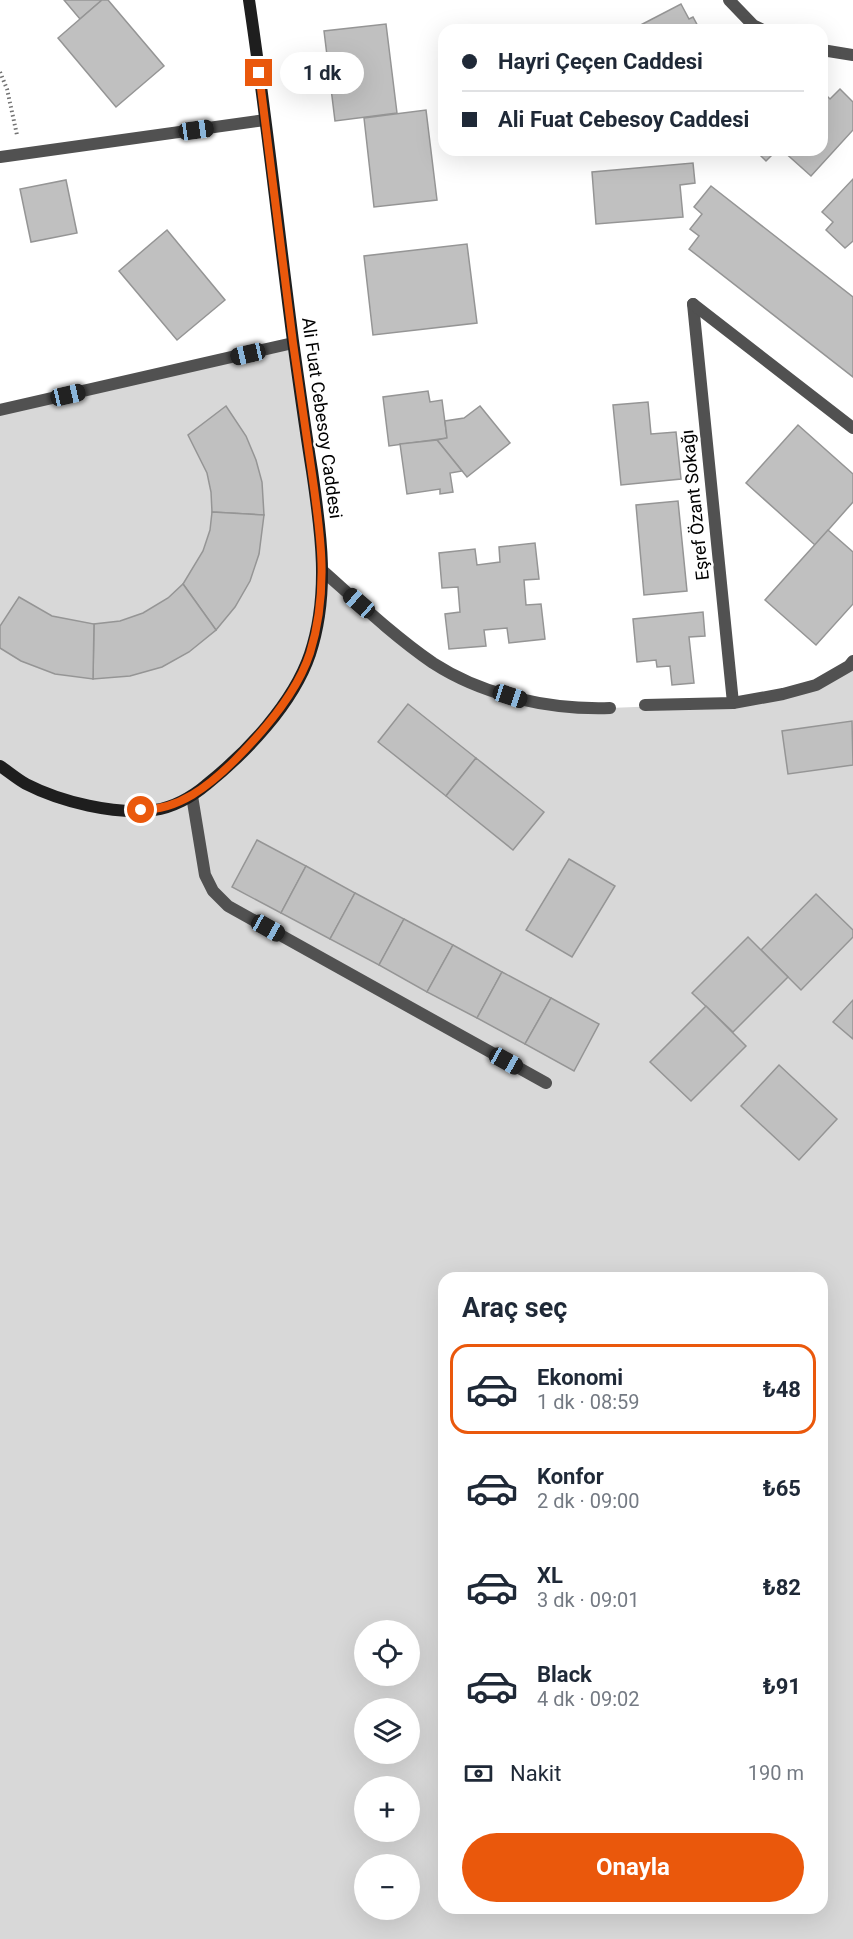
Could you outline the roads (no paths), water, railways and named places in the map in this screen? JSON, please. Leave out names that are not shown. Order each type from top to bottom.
[{"type":"street","name":"Ali Fuat Cebesoy Caddesi","points":[[0,766],[26,784],[61,798],[93,806],[127,810],[156,810],[192,796],[220,774],[260,735],[291,692],[309,655],[320,608],[323,572],[318,517],[293,344],[249,0]]},
{"type":"street","points":[[729,0],[752,24]]},
{"type":"street","points":[[828,51],[853,55]]},
{"type":"street","points":[[0,157],[265,120]]},
{"type":"street","name":"Eşref Özant Sokağı","points":[[733,703],[693,304],[853,428]]},
{"type":"street","points":[[0,410],[293,344]]},
{"type":"street","points":[[323,572],[395,634],[456,676],[479,686],[525,700],[584,709],[610,708]]},
{"type":"street","points":[[645,705],[733,703],[783,694],[816,685],[853,662]]},
{"type":"street","points":[[192,796],[205,875],[213,891],[228,906],[546,1083]]}]
